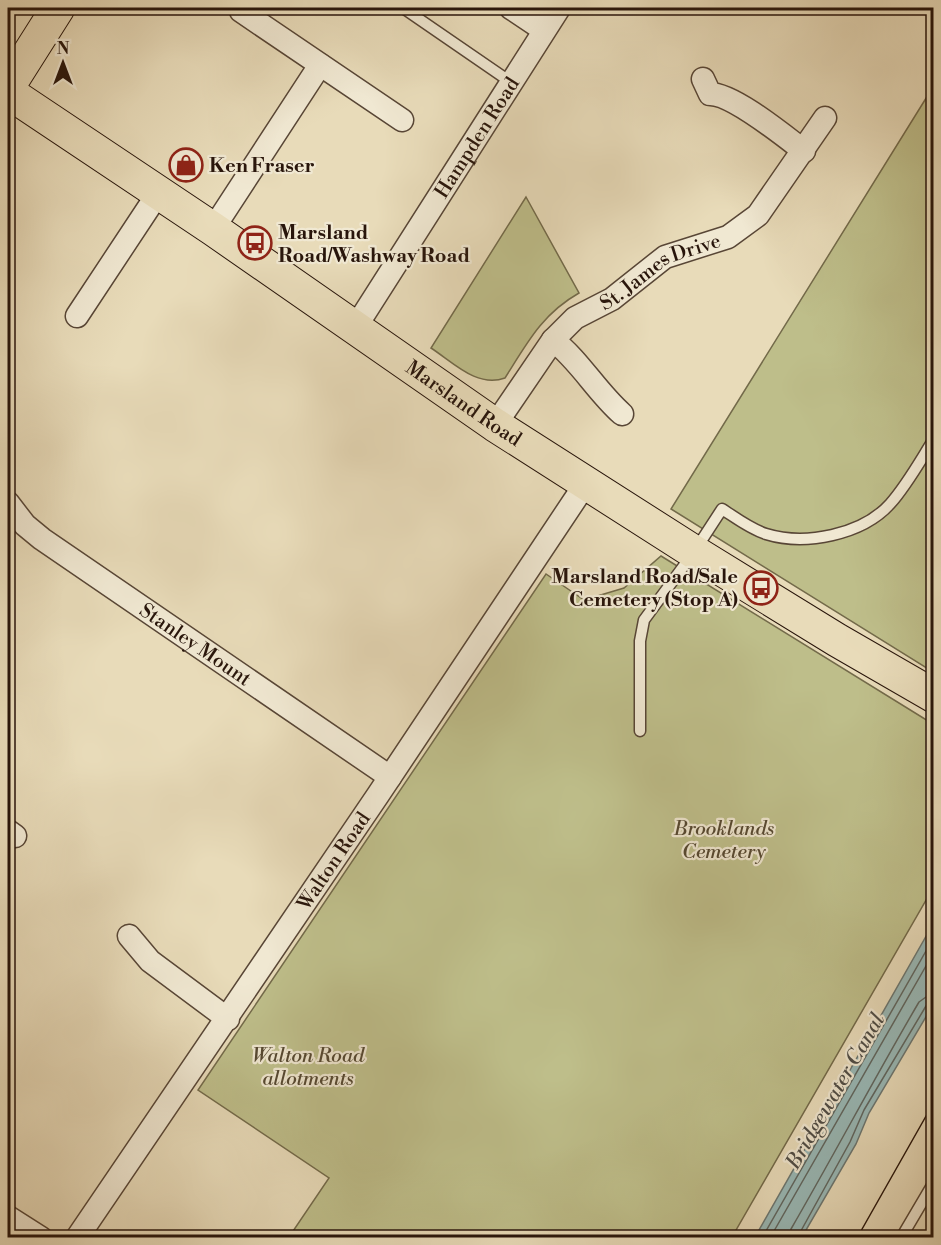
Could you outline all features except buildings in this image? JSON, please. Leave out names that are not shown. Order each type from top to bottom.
[{"type":"main road","points":[[8,87],[58,8]]},
{"type":"main road","name":"Marsland Road","points":[[8,92],[159,192],[495,425],[694,552],[933,696]]},
{"type":"street","points":[[511,8],[544,30]]},
{"type":"street","name":"Hampden Road","points":[[354,328],[559,8]]},
{"type":"street","points":[[241,11],[402,120]]},
{"type":"street","points":[[213,229],[320,65]]},
{"type":"street","points":[[705,94],[720,94],[738,102],[804,151]]},
{"type":"street","name":"St. James Drive","points":[[495,425],[553,340],[575,318],[612,299],[665,256],[728,237],[745,226],[770,201],[825,118]]},
{"type":"street","points":[[77,316],[159,192]]},
{"type":"street","points":[[553,340],[570,354],[598,391],[623,418]]},
{"type":"street","name":"Walton Road","points":[[77,1238],[228,1019],[586,483]]},
{"type":"street","name":"Stanley Mount","points":[[8,503],[26,525],[42,539],[390,777]]},
{"type":"street","points":[[129,936],[150,961],[228,1019]]},
{"type":"street","points":[[8,1217],[41,1238]]},
{"type":"lane","points":[[403,8],[512,82]]},
{"type":"lane","points":[[640,731],[640,641],[644,620],[694,552],[722,509],[765,533],[783,538],[823,536],[862,524],[889,505],[933,439]]},
{"type":"lane","points":[[901,1238],[933,1182]]},
{"type":"green space","points":[[933,87],[933,672],[671,509]]},
{"type":"green space","points":[[526,197],[579,293],[555,310],[536,330],[505,378],[485,380],[457,367],[431,348]]},
{"type":"green space","name":"Brooklands Cemetery","points":[[661,556],[933,724],[933,888],[732,1237],[289,1237],[329,1178],[198,1090],[546,574],[584,600],[624,588]]},
{"type":"water","points":[[933,924],[933,1005],[869,1113],[856,1144],[802,1237],[755,1237]]},
{"type":"tram line","points":[[857,1238],[934,1102]]},
{"type":"place","name":"Ken Fraser","points":[[186,165]]},
{"type":"place","name":"Marsland Road/Washway Road","points":[[255,243]]},
{"type":"place","name":"Marsland Road/Sale Cemetery (Stop A)","points":[[761,588]]},
{"type":"park label","name":"Walton Road allotments","points":[[308,1066]]},
{"type":"water label","name":"Bridgewater Canal","points":[[835,1091]]}]
